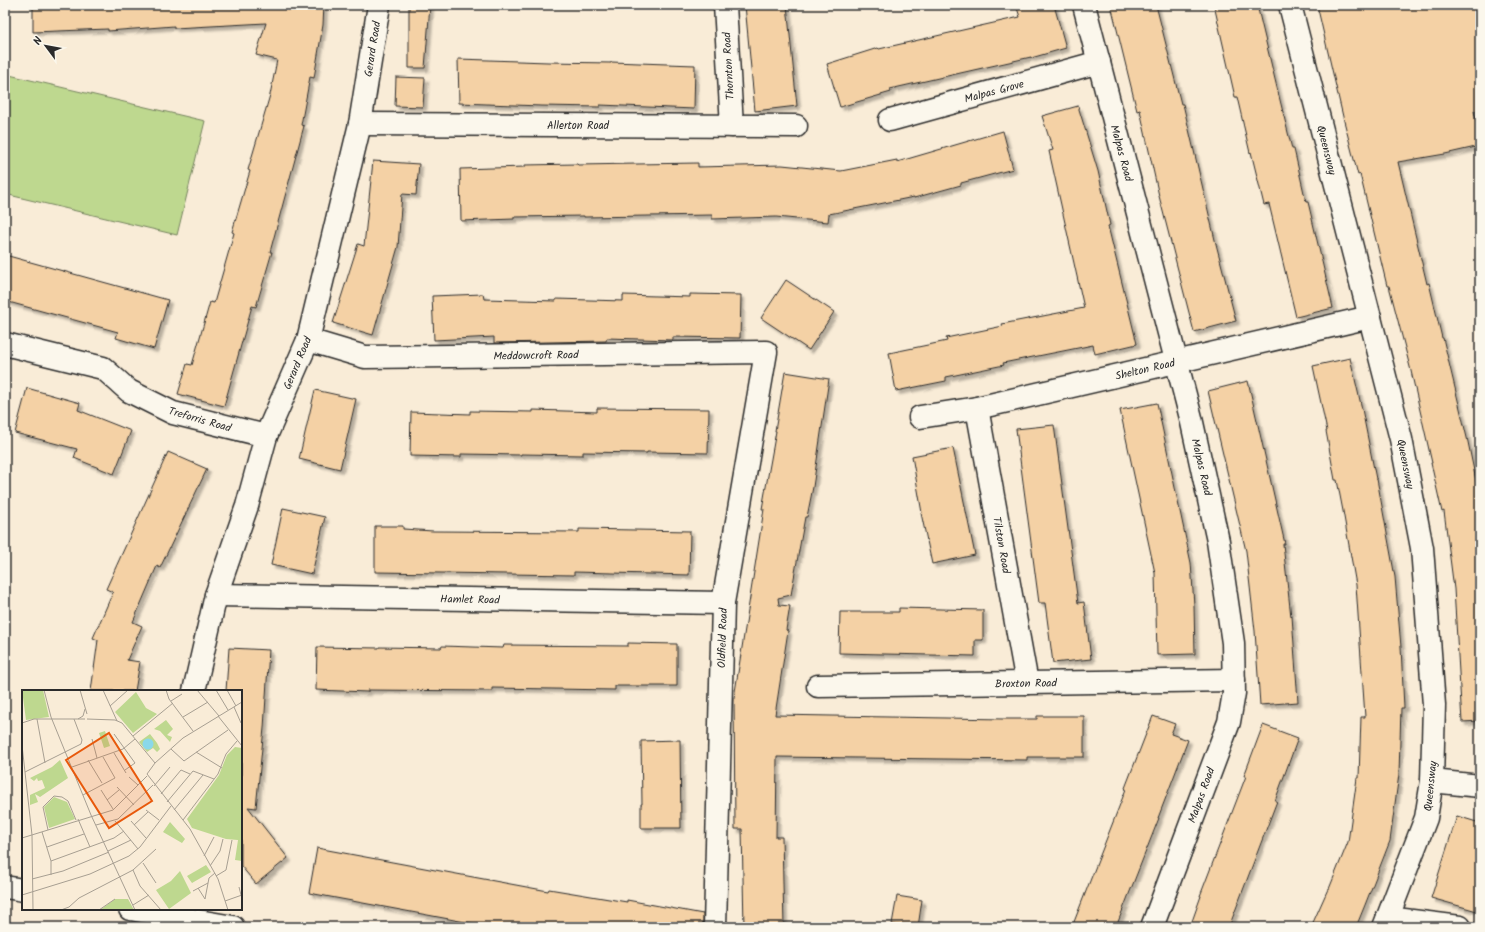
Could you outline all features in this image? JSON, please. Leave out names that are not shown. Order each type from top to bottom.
[{"type":"street","name":"Gerard Road","points":[[194,690],[216,595],[247,506],[266,436],[308,340],[360,124],[379,5]]},
{"type":"street","name":"Thornton Road","points":[[725,5],[732,126]]},
{"type":"street","name":"Malpas Road","points":[[1084,5],[1190,418],[1218,541],[1233,643],[1234,693],[1229,722],[1152,927]]},
{"type":"street","name":"Queensway","points":[[1290,5],[1401,439],[1422,548],[1434,705],[1432,781],[1426,818],[1386,922]]},
{"type":"street","name":"Malpas Grove","points":[[890,120],[1099,62]]},
{"type":"street","name":"Allerton Road","points":[[360,124],[796,126]]},
{"type":"street","name":"Shelton Road","points":[[920,417],[977,408],[1370,317]]},
{"type":"street","name":"Meddowcroft Road","points":[[308,340],[364,357],[766,352]]},
{"type":"street","name":"Treforris Road","points":[[5,344],[103,368],[129,391],[173,413],[266,436]]},
{"type":"street","name":"Oldfield Road","points":[[715,927],[723,602],[766,352]]},
{"type":"street","name":"Tilston Road","points":[[977,408],[1027,683]]},
{"type":"street","name":"Hamlet Road","points":[[216,595],[723,602]]},
{"type":"street","name":"Broxton Road","points":[[818,686],[1234,680]]},
{"type":"street","points":[[1432,781],[1480,786]]},
{"type":"street","points":[[5,887],[22,890]]},
{"type":"street","points":[[141,910],[175,913],[233,927]]},
{"type":"street","points":[[1386,922],[1460,927]]},
{"type":"green space","points":[[5,74],[205,121],[177,235],[5,194]]},
{"type":"building","points":[[33,5],[324,5],[323,25],[314,78],[310,77],[301,125],[304,126],[270,252],[272,252],[256,307],[252,306],[224,406],[178,394],[187,364],[192,365],[210,302],[214,303],[234,233],[232,232],[250,171],[248,170],[270,95],[277,60],[256,55],[266,23],[174,28],[174,26],[108,31],[108,29],[33,32]]},
{"type":"building","points":[[409,5],[430,5],[425,68],[409,68]]},
{"type":"building","points":[[745,5],[787,5],[797,106],[755,111]]},
{"type":"building","points":[[1016,5],[1054,5],[1066,48],[1031,58],[890,89],[891,92],[840,107],[827,64],[878,48],[1020,17]]},
{"type":"building","points":[[1111,5],[1156,5],[1181,104],[1183,104],[1236,321],[1194,332],[1159,196],[1140,110],[1137,111]]},
{"type":"building","points":[[1214,5],[1257,5],[1292,149],[1294,149],[1306,202],[1308,202],[1333,308],[1296,317],[1269,204],[1264,205],[1237,97],[1235,97]]},
{"type":"building","points":[[1317,5],[1473,5],[1480,33],[1480,110],[1474,111],[1480,136],[1480,146],[1398,162],[1427,284],[1429,283],[1443,338],[1468,442],[1480,500],[1480,721],[1462,722],[1454,589],[1444,511],[1442,512],[1411,371],[1389,286],[1387,286],[1360,174],[1358,175],[1344,121]]},
{"type":"building","points":[[458,59],[695,65],[694,109],[600,105],[600,107],[459,103]]},
{"type":"building","points":[[396,77],[425,78],[423,107],[395,106]]},
{"type":"building","points":[[1078,106],[1098,171],[1110,225],[1108,226],[1137,344],[1095,354],[1093,345],[1003,363],[1004,365],[946,377],[946,381],[896,391],[889,353],[947,341],[946,338],[1003,326],[1002,324],[1084,308],[1049,151],[1053,150],[1042,116]]},
{"type":"building","points":[[1003,131],[1013,169],[914,198],[829,214],[828,222],[776,217],[712,219],[712,215],[514,217],[514,219],[461,221],[460,169],[525,167],[525,165],[698,163],[698,167],[782,165],[841,171],[897,160],[897,162]]},
{"type":"building","points":[[373,161],[419,164],[416,195],[402,194],[398,247],[373,335],[333,323],[358,244],[364,246]]},
{"type":"building","points":[[5,255],[168,300],[154,349],[116,338],[118,332],[5,301]]},
{"type":"building","points":[[786,280],[834,312],[809,350],[761,318]]},
{"type":"building","points":[[483,294],[484,299],[556,301],[556,299],[623,301],[623,295],[690,297],[690,294],[741,295],[740,338],[673,337],[673,340],[607,338],[606,341],[494,343],[494,337],[434,340],[432,296]]},
{"type":"building","points":[[1350,358],[1377,479],[1395,577],[1404,708],[1401,708],[1399,774],[1390,841],[1356,927],[1311,927],[1329,889],[1348,842],[1357,778],[1359,778],[1361,717],[1365,717],[1356,585],[1337,480],[1335,480],[1327,431],[1313,366]]},
{"type":"building","points":[[785,372],[829,379],[813,487],[807,517],[805,517],[791,595],[778,598],[779,605],[790,606],[786,630],[788,631],[775,715],[1003,719],[1037,719],[1037,716],[1084,716],[1084,757],[1027,757],[1027,760],[777,757],[776,837],[782,837],[784,927],[744,927],[742,829],[735,829],[734,698],[764,509],[762,509]]},
{"type":"building","points":[[1248,381],[1285,544],[1283,544],[1291,617],[1292,616],[1298,702],[1260,705],[1255,631],[1246,551],[1208,391]]},
{"type":"building","points":[[27,388],[80,403],[78,410],[131,431],[114,474],[74,458],[77,449],[15,433]]},
{"type":"building","points":[[315,390],[356,399],[340,469],[299,459]]},
{"type":"building","points":[[1157,403],[1191,563],[1195,654],[1157,655],[1155,573],[1120,410]]},
{"type":"building","points":[[597,408],[709,409],[708,453],[583,452],[583,455],[461,454],[461,457],[410,456],[411,412],[470,414],[470,411],[533,412],[533,410],[597,412]]},
{"type":"building","points":[[1054,425],[1078,603],[1084,602],[1091,659],[1053,663],[1045,603],[1039,603],[1016,429]]},
{"type":"building","points":[[953,448],[975,555],[932,564],[921,513],[912,456]]},
{"type":"building","points":[[168,452],[207,469],[160,568],[157,566],[133,622],[142,626],[127,660],[140,662],[135,690],[91,690],[98,640],[93,638],[113,592],[106,589]]},
{"type":"building","points":[[283,508],[325,517],[312,574],[271,565]]},
{"type":"building","points":[[375,526],[403,526],[403,529],[433,531],[579,532],[579,529],[690,531],[689,575],[574,572],[574,575],[375,572]]},
{"type":"building","points":[[899,608],[983,610],[983,640],[975,640],[975,656],[839,653],[840,612],[899,612]]},
{"type":"building","points":[[628,643],[677,644],[677,686],[615,686],[615,690],[492,688],[492,691],[368,690],[368,692],[316,690],[317,647],[441,648],[442,646],[503,648],[504,645],[628,646]]},
{"type":"building","points":[[229,648],[269,650],[264,728],[256,808],[248,807],[288,858],[256,884],[242,867],[242,690],[226,690]]},
{"type":"building","points":[[1153,716],[1175,724],[1171,734],[1188,740],[1159,818],[1116,927],[1072,927],[1126,789],[1125,788]]},
{"type":"building","points":[[1263,725],[1298,738],[1275,801],[1277,801],[1229,927],[1190,927],[1200,896],[1246,776],[1244,776]]},
{"type":"building","points":[[680,740],[681,828],[641,828],[641,741]]},
{"type":"building","points":[[1457,816],[1480,823],[1480,900],[1477,911],[1431,898]]},
{"type":"building","points":[[317,848],[548,891],[549,889],[627,902],[627,900],[703,914],[703,927],[492,927],[309,893]]},
{"type":"building","points":[[897,896],[922,900],[918,927],[892,924]]}]
